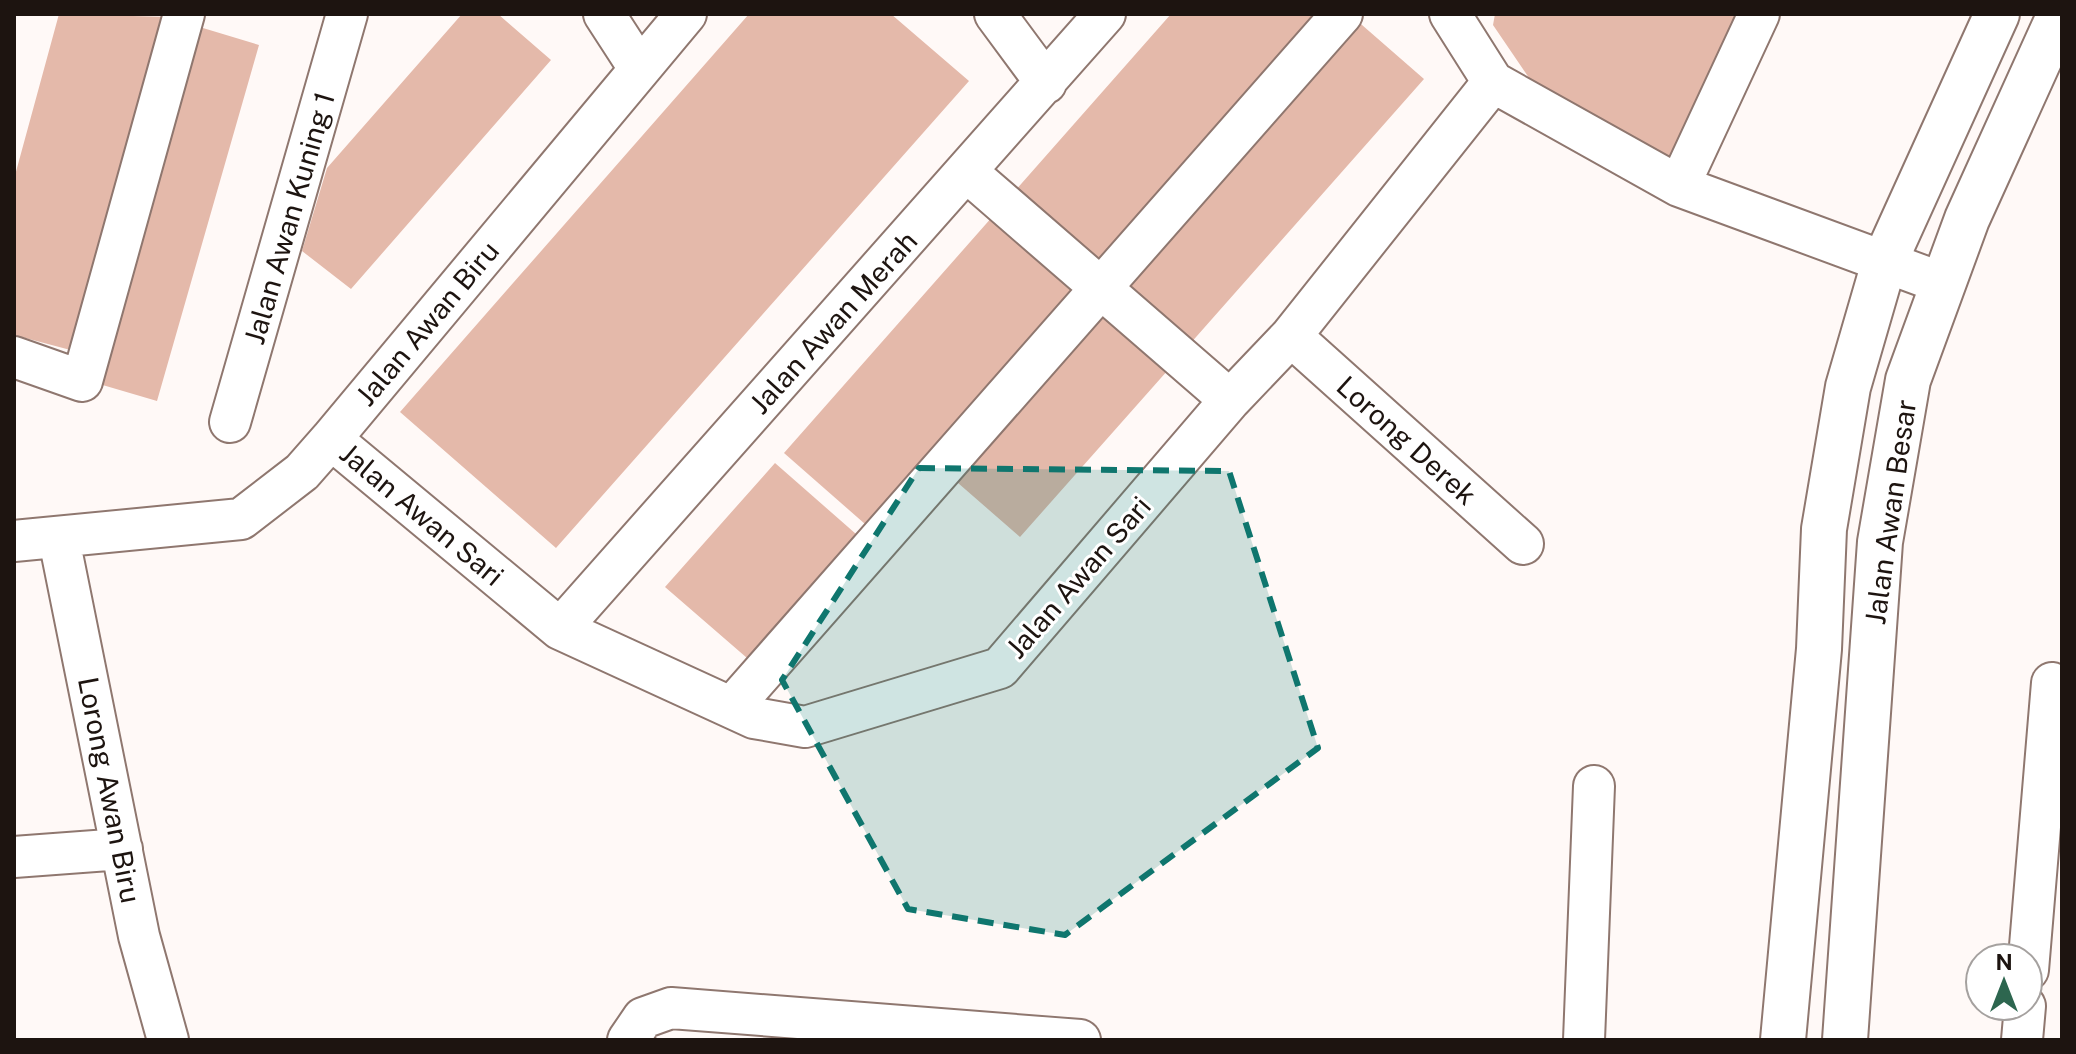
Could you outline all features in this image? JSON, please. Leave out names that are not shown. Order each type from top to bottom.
[{"type":"main road","name":"Jalan Awan Besar","points":[[1783,1040],[1819,649],[1824,529],[1848,387],[1884,263],[1997,14]]},
{"type":"main road","name":"Jalan Awan Besar","points":[[1845,1040],[1880,542],[1908,380],[1967,219],[2060,14]]},
{"type":"street","points":[[14,357],[82,381],[184,14]]},
{"type":"street","name":"Jalan Awan Kuning 1","points":[[230,422],[347,14]]},
{"type":"street","points":[[604,14],[639,68]]},
{"type":"street","name":"Jalan Awan Biru","points":[[14,541],[241,519],[302,472],[686,14]]},
{"type":"street","points":[[995,14],[1046,83]]},
{"type":"street","name":"Jalan Awan Merah","points":[[560,629],[1105,14]]},
{"type":"street","points":[[732,707],[1342,14]]},
{"type":"street","points":[[1450,14],[1493,82],[1679,186],[1942,283]]},
{"type":"street","points":[[1679,186],[1759,14]]},
{"type":"street","name":"Jalan Awan Sari","points":[[331,439],[560,629],[754,718],[805,727],[1000,668],[1230,400],[1291,336],[1493,82]]},
{"type":"street","points":[[967,172],[1230,400]]},
{"type":"street","name":"Lorong Derek","points":[[1291,336],[1523,544]]},
{"type":"street","name":"Lorong Awan Biru","points":[[59,539],[139,936],[168,1040]]},
{"type":"street","points":[[2037,942],[2048,907],[2052,683]]},
{"type":"street","points":[[1584,1040],[1594,786]]},
{"type":"street","points":[[14,857],[122,849]]},
{"type":"street","points":[[628,1040],[643,1018],[671,1008],[1080,1040]]},
{"type":"highlighted area","points":[[919,468],[1229,471],[1318,748],[1065,935],[908,909],[782,680]]},
{"type":"building","points":[[59,14],[170,17],[78,352],[14,335],[14,179]]},
{"type":"building","points":[[462,14],[498,14],[551,60],[351,289],[302,251],[327,168]]},
{"type":"building","points":[[749,14],[891,14],[969,81],[556,548],[400,412]]},
{"type":"building","points":[[1171,14],[1315,14],[1095,263],[1014,192]]},
{"type":"building","points":[[1495,14],[1741,14],[1687,148],[1656,162],[1544,100],[1493,25]]},
{"type":"building","points":[[1354,18],[1424,79],[1189,345],[1119,284]]},
{"type":"building","points":[[193,25],[259,45],[157,401],[89,381]]},
{"type":"building","points":[[993,216],[1074,287],[865,524],[784,453]]},
{"type":"building","points":[[1098,308],[1168,370],[1020,537],[950,476]]},
{"type":"building","points":[[775,463],[856,534],[747,658],[665,587]]}]
